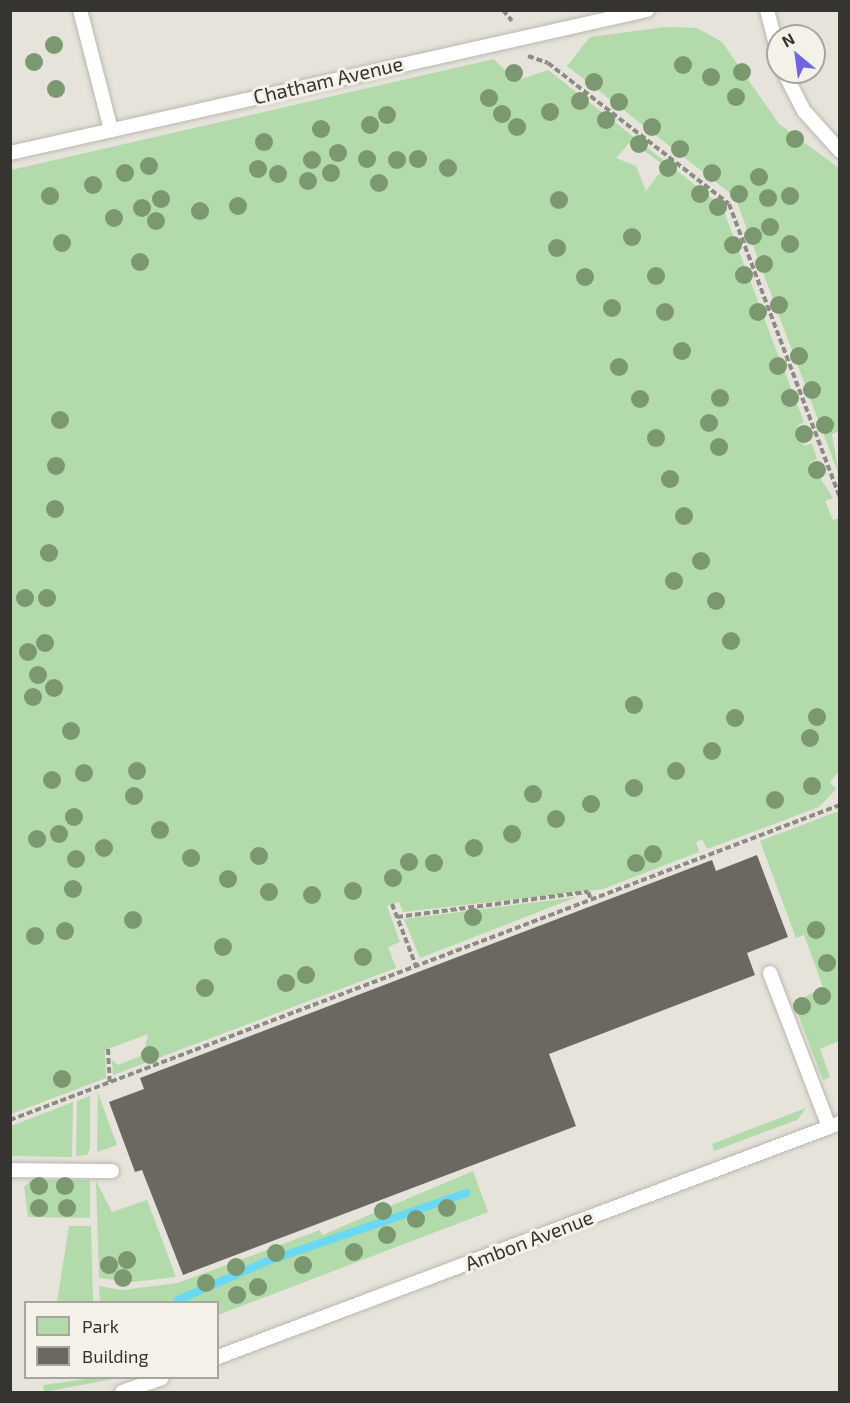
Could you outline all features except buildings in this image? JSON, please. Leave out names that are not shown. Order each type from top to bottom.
[{"type":"lane","points":[[80,10],[111,130]]},
{"type":"lane","name":"Chatham Avenue","points":[[10,153],[407,61],[520,43],[647,10]]},
{"type":"lane","points":[[790,84],[804,111],[840,151]]},
{"type":"lane","points":[[770,973],[834,1125]]},
{"type":"lane","name":"Ambon Avenue","points":[[219,1357],[834,1125]]},
{"type":"lane","points":[[10,1170],[112,1171]]},
{"type":"lane","points":[[122,1392],[157,1379]]},
{"type":"path","points":[[503,10],[516,25],[523,55],[548,63],[729,204],[840,497]]},
{"type":"path","points":[[10,1120],[840,806]]},
{"type":"path","points":[[397,917],[588,892],[591,899]]},
{"type":"path","points":[[392,904],[416,966]]},
{"type":"path","points":[[108,1049],[110,1082]]},
{"type":"green space","points":[[665,27],[697,28],[722,42],[779,124],[839,168],[840,431],[832,434],[839,475],[778,313],[785,310],[780,297],[773,299],[735,197],[567,66],[590,37]]},
{"type":"green space","points":[[494,59],[515,81],[548,70],[722,206],[759,304],[752,307],[757,321],[764,318],[804,422],[797,426],[804,446],[812,443],[817,459],[810,462],[833,498],[825,501],[833,520],[839,518],[840,770],[830,782],[836,789],[819,807],[707,849],[702,839],[696,842],[699,852],[603,889],[403,912],[399,902],[387,906],[400,942],[388,947],[396,968],[113,1075],[112,1060],[118,1065],[143,1055],[148,1034],[105,1050],[106,1078],[11,1114],[11,170]],"holes":[[[631,141],[665,166],[646,191],[636,166],[616,158]]]},
{"type":"green space","points":[[839,811],[839,1041],[820,1049],[830,1077],[823,1080],[794,1003],[823,987],[804,935],[796,938],[760,841]]},
{"type":"green space","points":[[577,897],[420,958],[404,919]]},
{"type":"green space","points":[[98,1093],[117,1145],[98,1152],[97,1149]]},
{"type":"green space","points":[[90,1096],[90,1148],[87,1155],[76,1156],[77,1101]]},
{"type":"green space","points":[[73,1102],[72,1157],[11,1156],[11,1126]]},
{"type":"green space","points":[[806,1108],[797,1120],[714,1151],[712,1144]]},
{"type":"green space","points":[[473,1171],[488,1212],[219,1315],[219,1301],[100,1301],[99,1286],[122,1290],[178,1283],[320,1230],[322,1235]]},
{"type":"green space","points":[[31,1180],[90,1180],[90,1218],[28,1217],[24,1187]]},
{"type":"green space","points":[[96,1181],[112,1212],[147,1200],[176,1277],[133,1282],[99,1278]]},
{"type":"green space","points":[[69,1226],[91,1226],[93,1301],[57,1301]]},
{"type":"green space","points":[[87,1379],[113,1379],[44,1392],[43,1385]]},
{"type":"waterway","points":[[178,1300],[265,1262],[467,1193]]}]
